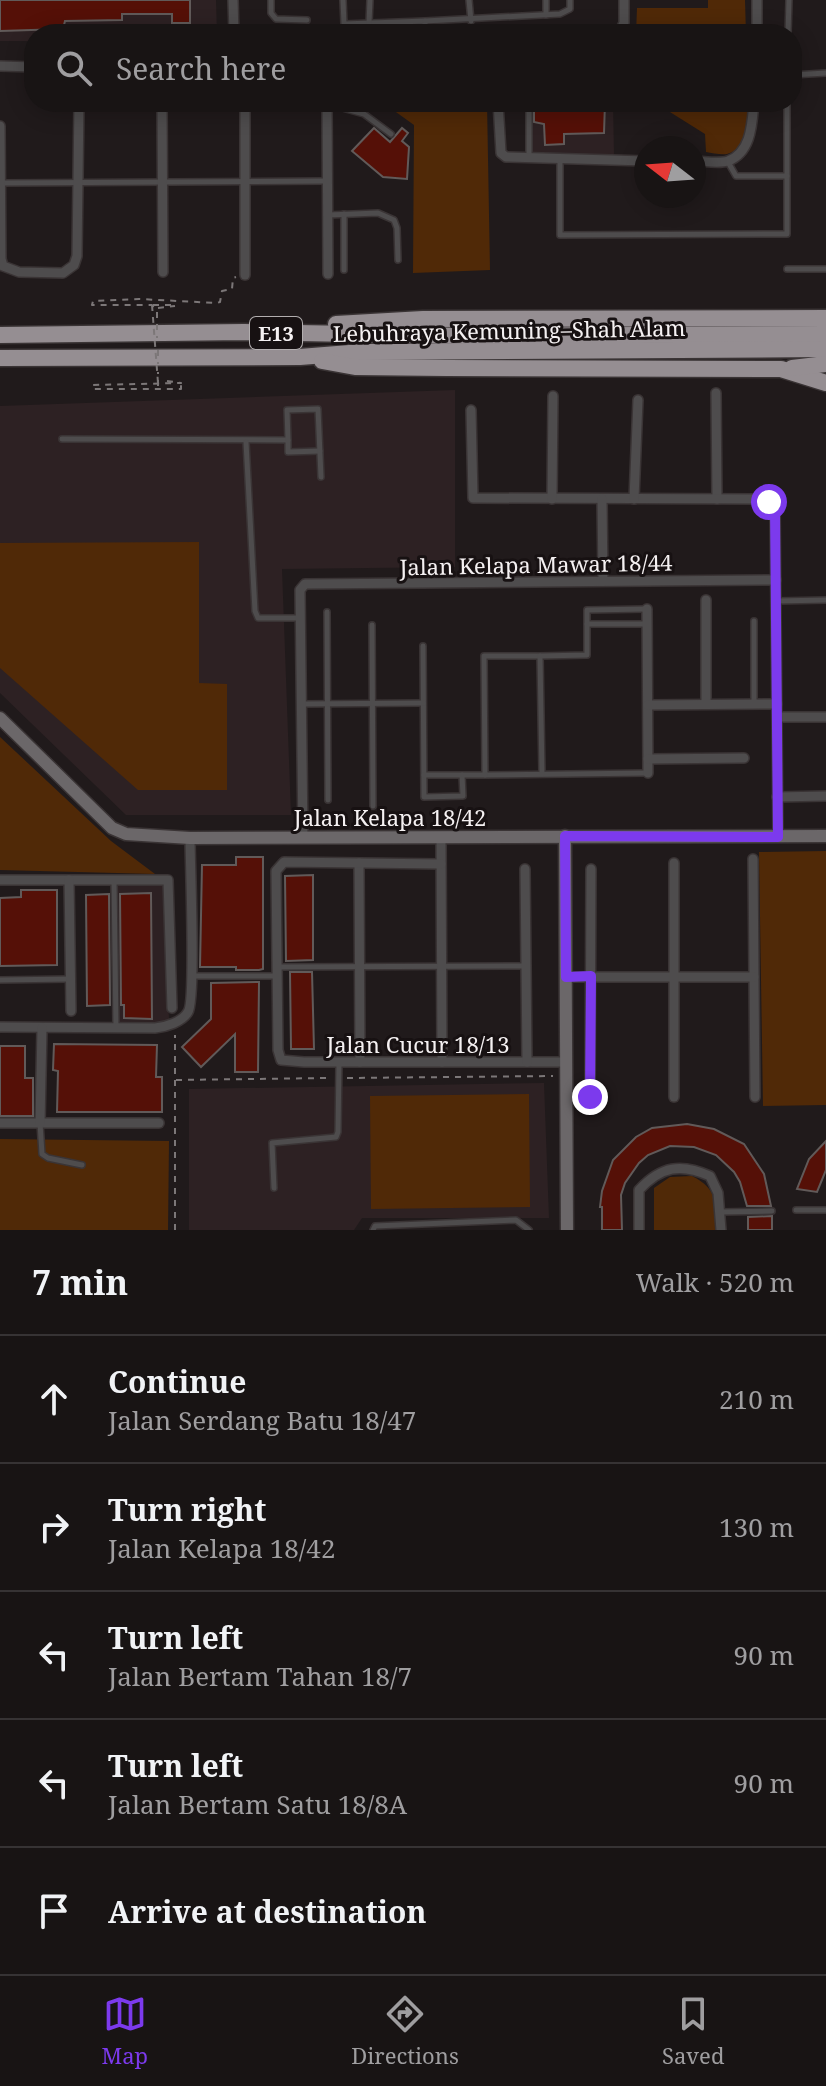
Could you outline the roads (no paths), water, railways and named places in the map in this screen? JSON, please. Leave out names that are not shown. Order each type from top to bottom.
[{"type":"highway","points":[[244,332],[423,319],[824,317]]},
{"type":"highway","points":[[0,324],[59,334]]},
{"type":"highway","name":"Lebuhraya Kemuning–Shah Alam","points":[[0,335],[244,332],[826,334]]},
{"type":"highway","name":"Lebuhraya Kemuning–Shah Alam","points":[[3,359],[300,357],[362,352],[826,349]]},
{"type":"highway","points":[[300,357],[355,367],[781,369],[826,364]]},
{"type":"highway","points":[[781,369],[826,383]]},
{"type":"street","points":[[233,0],[234,24]]},
{"type":"street","points":[[623,24],[624,0]]},
{"type":"street","points":[[757,0],[757,24]]},
{"type":"street","points":[[0,66],[24,67]]},
{"type":"street","points":[[0,126],[3,266],[19,272],[63,273],[74,265],[77,256],[79,112]]},
{"type":"street","points":[[162,112],[163,272]]},
{"type":"street","points":[[245,112],[245,275]]},
{"type":"street","points":[[327,112],[328,274]]},
{"type":"street","points":[[499,112],[501,153],[506,157],[634,161]]},
{"type":"street","points":[[706,161],[728,161],[741,151],[748,141],[752,112]]},
{"type":"street","points":[[716,393],[717,499]]},
{"type":"street","points":[[552,499],[553,396]]},
{"type":"street","points":[[634,499],[638,400]]},
{"type":"street","points":[[471,410],[473,498],[760,499],[769,502],[775,509],[778,837]]},
{"type":"street","points":[[602,499],[603,581]]},
{"type":"street","name":"Jalan Kelapa Mawar 18/44","points":[[301,618],[300,590],[305,584],[776,580]]},
{"type":"street","points":[[706,600],[706,704]]},
{"type":"street","points":[[647,609],[648,773]]},
{"type":"street","points":[[301,618],[303,838]]},
{"type":"street","points":[[648,705],[777,704]]},
{"type":"street","points":[[777,717],[826,717]]},
{"type":"street","name":"Jalan Kelapa 18/42","points":[[0,718],[112,828],[126,834],[190,838],[826,836]]},
{"type":"street","points":[[648,759],[744,758]]},
{"type":"street","points":[[777,797],[826,796]]},
{"type":"street","points":[[565,836],[567,1230]]},
{"type":"street","points":[[441,837],[442,1062]]},
{"type":"street","points":[[0,1027],[155,1028],[186,1015],[190,1007],[191,976],[190,838]]},
{"type":"street","points":[[753,859],[755,1097]]},
{"type":"street","points":[[277,972],[276,871],[284,862],[441,864]]},
{"type":"street","points":[[359,863],[360,1062]]},
{"type":"street","points":[[674,863],[674,1097]]},
{"type":"street","points":[[525,869],[527,1062]]},
{"type":"street","points":[[590,1097],[591,869]]},
{"type":"street","points":[[0,880],[168,880],[172,1008]]},
{"type":"street","points":[[69,880],[71,1011]]},
{"type":"street","name":"Jalan Cucur 18/13","points":[[277,972],[278,1050],[281,1060],[566,1062]]},
{"type":"street","points":[[566,977],[754,977]]},
{"type":"street","points":[[40,1123],[42,1028]]},
{"type":"street","points":[[0,1123],[159,1123]]},
{"type":"street","points":[[639,1230],[639,1190],[650,1178],[665,1170],[691,1168],[710,1176],[718,1193],[721,1230]]},
{"type":"lane","points":[[271,0],[271,13],[276,19],[307,20]]},
{"type":"lane","points":[[343,0],[344,24],[471,21],[560,14],[570,9],[570,0]]},
{"type":"lane","points":[[369,23],[370,0]]},
{"type":"lane","points":[[469,0],[471,21]]},
{"type":"lane","points":[[546,0],[546,15]]},
{"type":"lane","points":[[788,24],[789,0]]},
{"type":"lane","points":[[802,74],[826,73]]},
{"type":"lane","points":[[357,112],[391,134]]},
{"type":"lane","points":[[529,112],[529,159]]},
{"type":"lane","points":[[560,160],[560,235],[787,234],[787,112]]},
{"type":"lane","points":[[728,161],[736,176],[787,176]]},
{"type":"lane","points":[[1,183],[327,181]]},
{"type":"lane","points":[[327,215],[378,213],[394,220],[398,260]]},
{"type":"lane","points":[[344,214],[344,270]]},
{"type":"lane","points":[[787,269],[826,269]]},
{"type":"lane","points":[[320,451],[288,452],[287,410],[318,409],[320,451],[321,477]]},
{"type":"lane","points":[[62,439],[288,440]]},
{"type":"lane","points":[[246,442],[255,611],[258,618],[301,618]]},
{"type":"lane","points":[[776,601],[826,600]]},
{"type":"lane","points":[[485,775],[484,656],[587,655],[587,610],[647,609]]},
{"type":"lane","points":[[327,612],[328,800]]},
{"type":"lane","points":[[754,621],[754,704]]},
{"type":"lane","points":[[587,624],[647,624]]},
{"type":"lane","points":[[372,625],[373,806]]},
{"type":"lane","points":[[423,646],[424,797],[463,796],[462,775]]},
{"type":"lane","points":[[540,656],[542,774]]},
{"type":"lane","points":[[301,704],[423,703]]},
{"type":"lane","points":[[424,775],[648,773]]},
{"type":"lane","points":[[114,880],[116,1028]]},
{"type":"lane","points":[[191,976],[359,967],[526,966]]},
{"type":"lane","points":[[0,980],[71,979]]},
{"type":"lane","points":[[274,1188],[272,1143],[336,1137],[339,1062]]},
{"type":"lane","points":[[40,1123],[42,1154],[82,1165]]},
{"type":"lane","points":[[796,1210],[826,1210]]},
{"type":"lane","points":[[721,1212],[772,1211]]},
{"type":"lane","points":[[373,1230],[375,1226],[516,1220],[529,1230]]}]
